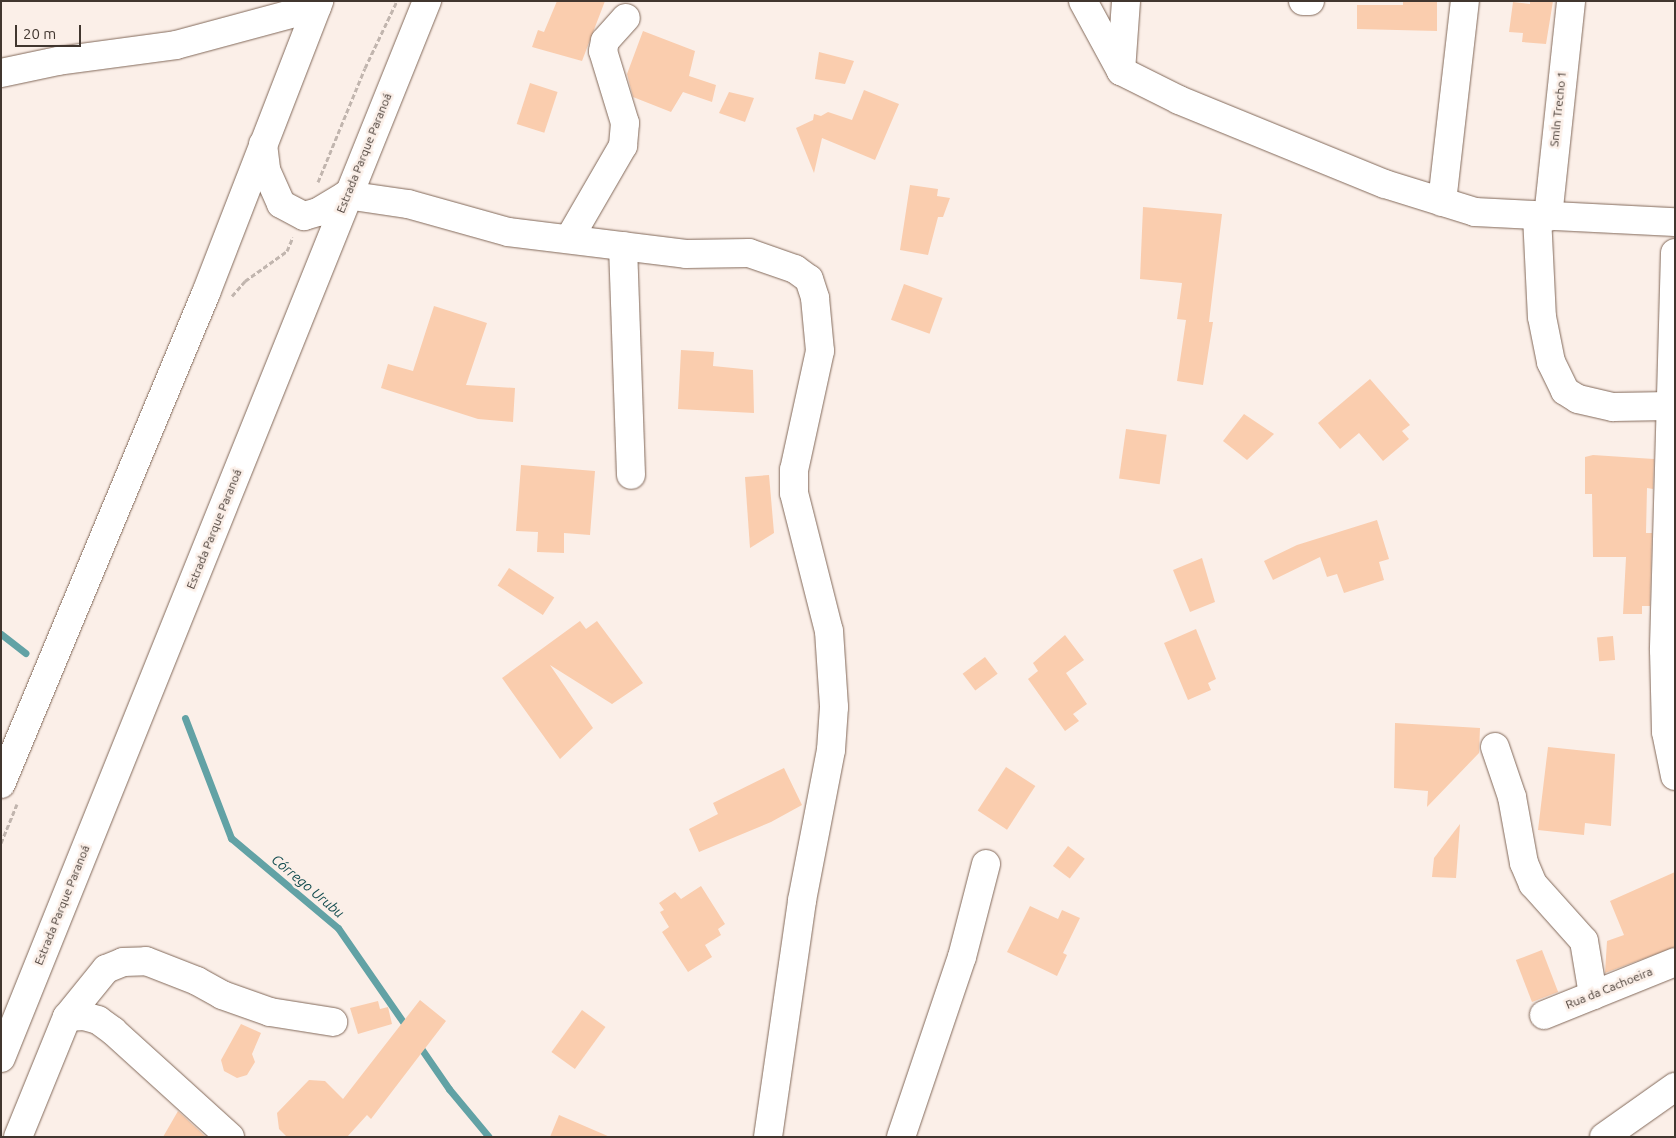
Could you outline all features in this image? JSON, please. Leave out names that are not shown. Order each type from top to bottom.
[{"type":"street","name":"Estrada Parque Paranoá","points":[[1,1058],[125,748],[166,652],[346,195],[427,1]]},
{"type":"street","points":[[1083,1],[1121,71],[1178,100],[1218,113],[1306,154],[1475,212],[1675,222]]},
{"type":"street","points":[[1121,71],[1126,1]]},
{"type":"street","points":[[1303,1],[1310,1]]},
{"type":"street","points":[[1442,202],[1465,1]]},
{"type":"street","name":"Smln Trecho 1","points":[[1570,1],[1542,216],[1542,316],[1552,362],[1565,391],[1578,399],[1614,407],[1670,406]]},
{"type":"street","points":[[1,73],[58,61],[176,45],[318,4]]},
{"type":"street","points":[[1,784],[206,293],[318,4]]},
{"type":"street","points":[[569,239],[623,146],[624,123],[603,51],[606,41],[626,18]]},
{"type":"street","points":[[263,142],[266,170],[272,189],[281,204],[304,216],[318,212],[346,195],[408,204],[508,232],[686,254],[749,253],[795,269],[809,280],[815,298],[820,351],[794,470],[794,493],[829,631],[834,707],[831,750],[802,901],[768,1137]]},
{"type":"street","points":[[623,246],[631,476]]},
{"type":"street","points":[[1675,253],[1664,650],[1666,732],[1675,776]]},
{"type":"street","points":[[1495,747],[1512,797],[1524,863],[1533,884],[1584,941],[1593,995]]},
{"type":"street","points":[[901,1137],[962,957],[986,864]]},
{"type":"street","points":[[18,1137],[67,1017],[106,969],[123,962],[146,961],[270,1012],[333,1022]]},
{"type":"street","name":"Rua da Cachoeira","points":[[1544,1015],[1675,962]]},
{"type":"street","points":[[67,1017],[84,1016],[98,1020],[230,1137]]},
{"type":"street","points":[[1604,1137],[1675,1087]]},
{"type":"path","points":[[231,298],[245,281],[286,251],[304,216],[365,68],[397,1]]},
{"type":"building","points":[[557,1],[605,1],[582,61],[532,47],[538,30],[544,32]]},
{"type":"building","points":[[1403,1],[1437,1],[1437,31],[1357,29],[1357,5],[1403,5]]},
{"type":"building","points":[[1530,1],[1553,1],[1546,44],[1522,42],[1523,33],[1509,32],[1513,2],[1530,4]]},
{"type":"building","points":[[643,31],[695,51],[689,76],[716,85],[712,102],[683,92],[671,112],[633,97],[627,74]]},
{"type":"building","points":[[819,52],[854,61],[845,84],[815,79]]},
{"type":"building","points":[[530,83],[558,92],[544,133],[517,124]]},
{"type":"building","points":[[864,90],[899,104],[875,160],[822,138],[814,173],[796,128],[813,120],[814,114],[821,116],[828,112],[852,120]]},
{"type":"building","points":[[729,92],[754,98],[745,122],[719,113]]},
{"type":"building","points":[[910,185],[938,189],[937,196],[950,198],[943,217],[938,217],[928,255],[900,250]]},
{"type":"building","points":[[1143,207],[1222,214],[1209,322],[1213,322],[1203,385],[1177,381],[1186,320],[1177,319],[1182,283],[1140,279]]},
{"type":"building","points":[[904,284],[943,298],[930,334],[891,320]]},
{"type":"building","points":[[434,306],[487,323],[466,385],[515,388],[513,422],[478,419],[381,388],[388,364],[413,371]]},
{"type":"building","points":[[681,350],[714,352],[713,366],[753,370],[754,413],[678,409]]},
{"type":"building","points":[[1370,379],[1410,425],[1402,431],[1409,439],[1383,461],[1359,433],[1340,449],[1318,423]]},
{"type":"building","points":[[1244,414],[1274,434],[1247,460],[1223,441]]},
{"type":"building","points":[[1126,429],[1167,435],[1160,484],[1119,479]]},
{"type":"building","points":[[1593,455],[1654,459],[1653,489],[1647,488],[1646,533],[1652,533],[1650,606],[1642,606],[1642,614],[1623,614],[1626,557],[1593,557],[1592,494],[1585,494],[1585,457]]},
{"type":"building","points":[[521,465],[595,471],[590,535],[564,533],[564,553],[537,552],[538,532],[516,531]]},
{"type":"building","points":[[769,475],[774,533],[750,548],[745,477]]},
{"type":"building","points":[[1377,520],[1389,559],[1379,562],[1384,580],[1344,593],[1337,574],[1327,577],[1320,557],[1273,580],[1264,561],[1297,545]]},
{"type":"building","points":[[1202,558],[1215,602],[1190,612],[1173,570]]},
{"type":"building","points":[[509,568],[554,597],[543,615],[498,586]]},
{"type":"building","points":[[580,621],[586,629],[597,621],[643,683],[612,704],[550,665],[593,728],[560,759],[502,678]]},
{"type":"building","points":[[1196,629],[1216,679],[1208,683],[1211,690],[1188,700],[1164,643]]},
{"type":"building","points":[[1065,635],[1084,660],[1066,673],[1087,704],[1073,714],[1079,721],[1065,731],[1028,679],[1038,671],[1033,663]]},
{"type":"building","points":[[1613,636],[1615,660],[1599,661],[1597,637]]},
{"type":"building","points":[[985,657],[998,674],[975,691],[963,674]]},
{"type":"building","points":[[1395,723],[1480,728],[1479,753],[1427,807],[1428,791],[1394,788]]},
{"type":"building","points":[[1548,747],[1615,754],[1611,826],[1585,823],[1584,835],[1538,830]]},
{"type":"building","points":[[1006,767],[1035,786],[1007,830],[978,811]]},
{"type":"building","points":[[784,768],[802,805],[771,822],[699,852],[689,829],[718,814],[713,803]]},
{"type":"building","points":[[1460,824],[1456,878],[1432,877],[1434,858]]},
{"type":"building","points":[[1068,846],[1085,859],[1070,879],[1053,866]]},
{"type":"building","points":[[1675,872],[1675,947],[1605,973],[1607,941],[1624,935],[1610,901]]},
{"type":"building","points":[[701,886],[725,924],[718,929],[721,935],[705,945],[712,957],[688,972],[662,932],[669,927],[660,912],[664,910],[659,903],[675,892],[681,899]]},
{"type":"building","points":[[1030,906],[1058,919],[1062,910],[1080,918],[1063,953],[1067,955],[1057,976],[1007,952]]},
{"type":"building","points":[[1542,950],[1558,992],[1532,1002],[1516,960]]},
{"type":"building","points":[[420,1000],[446,1021],[371,1119],[367,1115],[347,1137],[287,1137],[279,1129],[277,1113],[309,1080],[325,1081],[343,1099]]},
{"type":"building","points":[[378,1001],[380,1009],[388,1007],[392,1024],[358,1034],[350,1008]]},
{"type":"building","points":[[582,1010],[605,1027],[575,1069],[551,1052]]},
{"type":"building","points":[[241,1024],[261,1033],[252,1054],[255,1062],[247,1075],[237,1078],[224,1071],[221,1060]]},
{"type":"building","points":[[178,1111],[180,1113],[206,1137],[163,1137]]},
{"type":"building","points":[[559,1115],[610,1137],[550,1137]]},
{"type":"waterway","points":[[1,634],[25,653]]},
{"type":"waterway","name":"Córrego Urubu","points":[[185,718],[231,838],[338,928],[408,1029]]},
{"type":"waterway","name":"Córrego Urubu","points":[[418,1044],[449,1089],[489,1137]]}]
